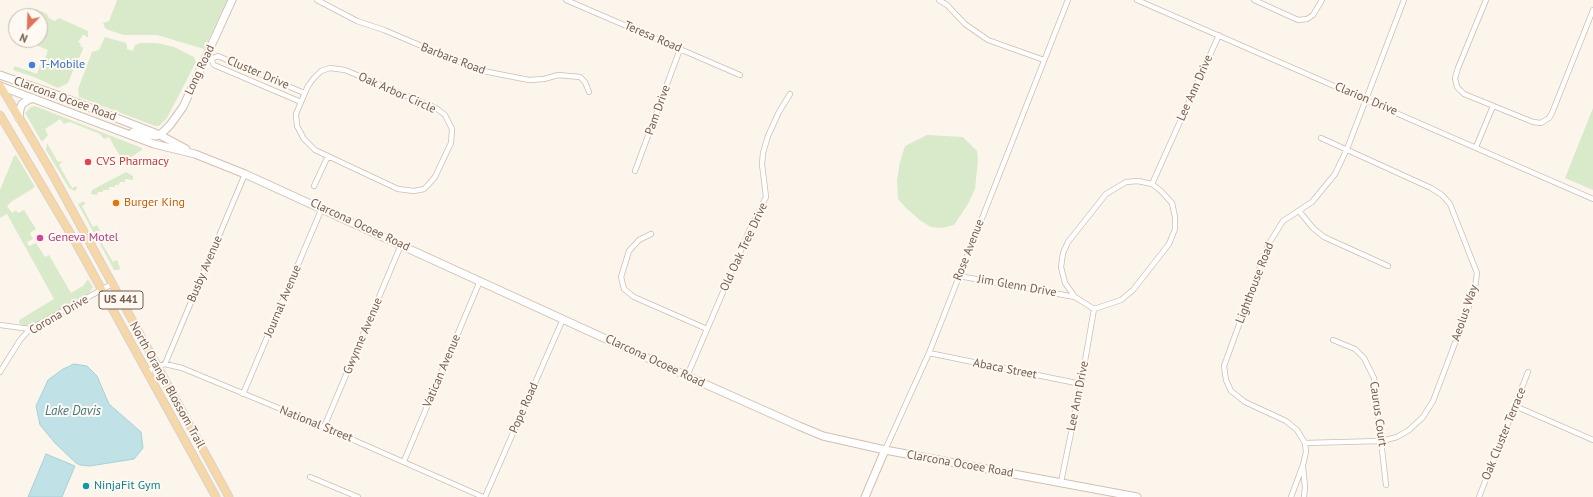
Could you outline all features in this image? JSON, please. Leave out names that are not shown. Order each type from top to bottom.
[{"type":"main road","name":"Long Road","points":[[160,135],[170,125],[183,106],[209,58],[232,0]]},
{"type":"main road","name":"Clarcona Ocoee Road","points":[[0,75],[160,135],[195,154],[322,208],[687,376],[824,436],[885,450],[1137,497]]},
{"type":"main road","name":"Clarcona Ocoee Road","points":[[0,86],[154,144],[195,154]]},
{"type":"main road","name":"North Orange Blossom Trail","points":[[0,86],[49,168],[229,497]]},
{"type":"main road","points":[[19,118],[22,104],[33,98]]},
{"type":"main road","name":"North Orange Blossom Trail","points":[[0,115],[102,290],[216,497]]},
{"type":"main road","points":[[111,128],[149,136],[160,135]]},
{"type":"main road","name":"Rose Avenue","points":[[865,497],[885,450]]},
{"type":"street","name":"Barbara Road","points":[[317,0],[357,21],[384,30],[478,70],[529,80],[544,79],[558,75],[580,77],[586,82],[589,92]]},
{"type":"street","name":"Teresa Road","points":[[566,0],[740,75]]},
{"type":"street","points":[[939,0],[947,5],[965,24],[988,40],[1044,60]]},
{"type":"street","name":"Rose Avenue","points":[[885,450],[929,353],[1068,0]]},
{"type":"street","name":"Clarion Drive","points":[[1138,0],[1476,147],[1593,200]]},
{"type":"street","points":[[1254,0],[1298,20],[1307,19],[1313,15],[1320,6],[1322,0]]},
{"type":"street","name":"Lighthouse Road","points":[[1305,443],[1297,430],[1286,421],[1246,402],[1231,391],[1226,380],[1224,366],[1268,245],[1283,221],[1312,202],[1335,174],[1347,149],[1404,0]]},
{"type":"street","points":[[1486,0],[1456,78],[1457,87],[1464,94],[1534,122],[1541,123],[1549,118],[1593,10]]},
{"type":"street","name":"Lee Ann Drive","points":[[1152,184],[1219,36]]},
{"type":"street","name":"Pam Drive","points":[[635,171],[680,48]]},
{"type":"street","name":"Cluster Drive","points":[[300,102],[214,65],[209,58],[218,56],[304,93]]},
{"type":"street","name":"Oak Arbor Circle","points":[[330,68],[345,70],[436,108],[445,115],[452,129],[451,143],[435,177],[424,189],[405,191],[395,188],[315,150],[304,139],[297,126],[296,114],[304,93],[314,78],[322,71],[330,68]]},
{"type":"street","name":"Old Oak Tree Drive","points":[[687,376],[750,229],[766,197],[762,164],[763,153],[768,136],[776,118],[790,94]]},
{"type":"street","points":[[1476,147],[1493,106]]},
{"type":"street","name":"Aeolus Way","points":[[1305,443],[1382,441],[1397,437],[1409,430],[1423,417],[1433,401],[1475,288],[1477,273],[1450,204],[1442,195],[1431,188],[1321,138]]},
{"type":"street","points":[[314,186],[328,156]]},
{"type":"street","name":"Busby Avenue","points":[[165,364],[245,174]]},
{"type":"street","points":[[1138,181],[1152,184],[1161,190],[1172,203],[1175,217],[1174,229],[1169,244],[1133,290],[1121,300],[1094,309],[1075,297],[1065,283],[1061,268],[1063,253],[1068,242],[1106,194],[1116,187],[1126,182],[1138,181]]},
{"type":"street","name":"Journal Avenue","points":[[243,394],[322,208]]},
{"type":"street","points":[[1299,211],[1313,228],[1324,237],[1388,266]]},
{"type":"street","points":[[651,234],[639,240],[629,251],[621,277],[624,289],[634,297],[707,329]]},
{"type":"street","name":"Gwynne Avenue","points":[[324,426],[401,244]]},
{"type":"street","name":"Jim Glenn Drive","points":[[959,276],[1075,297]]},
{"type":"street","name":"Vatican Avenue","points":[[404,461],[480,281]]},
{"type":"street","name":"Corona Drive","points":[[0,372],[17,345],[30,329],[112,284]]},
{"type":"street","name":"Lee Ann Drive","points":[[1061,482],[1081,384],[1094,309]]},
{"type":"street","name":"Pope Road","points":[[484,497],[563,319]]},
{"type":"street","points":[[0,325],[30,329]]},
{"type":"street","name":"Caurus Court","points":[[1333,340],[1355,349],[1364,358],[1374,378],[1386,485]]},
{"type":"street","name":"Abaca Street","points":[[929,353],[1081,384]]},
{"type":"street","name":"National Street","points":[[147,372],[157,366],[165,364],[182,368],[324,426],[484,497]]},
{"type":"street","name":"Oak Cluster Terrace","points":[[1479,497],[1528,372]]},
{"type":"street","points":[[1515,406],[1593,440]]},
{"type":"street","points":[[1291,497],[1303,465],[1306,452],[1305,443]]},
{"type":"street","points":[[1303,465],[1305,487],[1304,497]]},
{"type":"street","points":[[310,477],[358,497]]},
{"type":"green space","points":[[117,0],[227,0],[204,49],[157,35],[124,35],[108,30],[105,28],[103,23],[109,21]]},
{"type":"green space","points":[[48,16],[55,21],[59,18],[88,31],[88,37],[83,35],[78,42],[81,44],[80,47],[82,46],[83,49],[68,83],[58,88],[34,77],[13,70],[15,66],[37,74],[41,63],[43,64],[48,50],[43,48],[48,48]]},
{"type":"green space","points":[[105,37],[126,43],[127,49],[133,51],[135,45],[140,43],[157,43],[174,47],[194,57],[196,62],[167,118],[159,126],[155,126],[79,97],[78,89],[92,52],[99,50]]},
{"type":"green space","points":[[35,106],[142,148],[142,150],[119,165],[118,163],[122,160],[109,137],[104,139],[100,134],[70,122],[64,124],[60,119],[45,129],[48,135],[42,142],[25,113],[31,107]]},
{"type":"green space","points":[[1593,108],[1593,190],[1565,178]]},
{"type":"green space","points":[[927,135],[963,137],[977,151],[978,160],[975,189],[968,204],[954,225],[942,228],[931,227],[921,221],[898,199],[897,180],[900,162],[905,146]]},
{"type":"green space","points":[[47,143],[58,162],[63,161],[59,165],[72,188],[76,186],[77,188],[75,191],[69,188],[46,150]]},
{"type":"green space","points":[[16,155],[35,187],[7,206],[12,213],[16,210],[18,213],[24,210],[36,229],[30,233],[33,239],[27,242],[29,246],[36,243],[45,257],[49,255],[71,293],[83,286],[88,279],[93,287],[89,293],[35,323],[24,326],[19,323],[19,320],[54,299],[7,214],[0,218],[0,190],[14,156]]},
{"type":"green space","points":[[126,172],[133,176],[133,180],[125,179],[125,182],[120,182],[119,185],[115,185],[115,187],[109,187],[109,190],[98,192],[97,195],[91,194],[92,190]]},
{"type":"green space","points":[[84,201],[85,204],[82,206],[93,227],[97,225],[100,230],[95,235],[78,204]]},
{"type":"green space","points":[[103,235],[105,238],[101,242],[113,262],[117,260],[120,268],[119,270],[114,270],[98,240]]},
{"type":"water","name":"Lake Davis","points":[[74,364],[87,366],[97,376],[109,404],[141,432],[143,448],[134,459],[90,466],[80,465],[55,443],[40,425],[36,406],[48,380],[63,369]]},
{"type":"water","points":[[46,454],[75,466],[62,497],[28,497]]},
{"type":"place","name":"T-Mobile","points":[[32,65]]},
{"type":"place","name":"CVS Pharmacy","points":[[88,162]]},
{"type":"place","name":"Burger King","points":[[116,203]]},
{"type":"place","name":"Geneva Motel","points":[[40,238]]},
{"type":"place","name":"NinjaFit Gym","points":[[86,486]]}]
